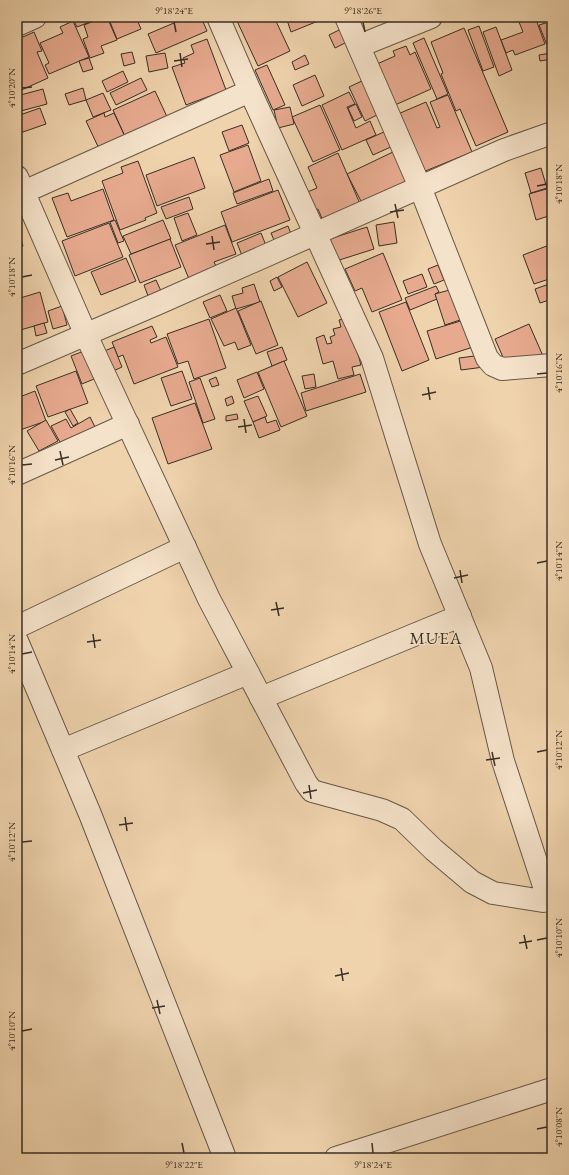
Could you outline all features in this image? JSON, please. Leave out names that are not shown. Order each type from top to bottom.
[{"type":"street","points":[[17,25],[35,17]]},
{"type":"street","points":[[218,17],[314,234],[372,358],[430,544],[481,668],[503,761],[546,892],[544,901],[493,893],[472,882],[434,850],[402,819],[382,810],[312,791],[306,783],[209,599],[19,188],[250,91]]},
{"type":"street","points":[[346,17],[420,187],[487,358],[493,365],[502,370],[552,365]]},
{"type":"street","points":[[359,46],[432,17]]},
{"type":"street","points":[[17,364],[86,335],[504,150],[552,133]]},
{"type":"street","points":[[17,474],[128,424]]},
{"type":"street","points":[[17,627],[185,547]]},
{"type":"street","points":[[261,698],[460,616]]},
{"type":"street","points":[[17,641],[63,750],[225,1158]]},
{"type":"street","points":[[63,750],[248,673]]},
{"type":"street","points":[[336,1158],[552,1089]]},
{"type":"building","points":[[72,17],[102,17],[77,27]]},
{"type":"building","points":[[107,17],[117,40],[101,46],[104,53],[90,58],[83,39],[88,37],[84,25]]},
{"type":"building","points":[[108,17],[136,17],[141,29],[117,39]]},
{"type":"building","points":[[188,17],[201,17],[207,31],[156,53],[148,34]]},
{"type":"building","points":[[246,17],[274,17],[290,51],[258,66],[237,21]]},
{"type":"building","points":[[294,17],[328,17],[291,32],[287,20]]},
{"type":"building","points":[[517,17],[535,17],[545,44],[515,55],[513,50],[506,53],[501,40],[523,32]]},
{"type":"building","points":[[73,21],[89,57],[49,74],[45,65],[49,63],[40,43],[63,33],[60,27]]},
{"type":"building","points":[[552,21],[552,43],[547,45],[539,25]]},
{"type":"building","points":[[479,26],[494,67],[483,71],[468,30]]},
{"type":"building","points":[[496,27],[512,70],[499,76],[483,32]]},
{"type":"building","points":[[343,28],[349,41],[335,48],[329,35]]},
{"type":"building","points":[[464,28],[508,132],[476,146],[460,109],[456,111],[441,74],[443,73],[431,42]]},
{"type":"building","points":[[34,32],[42,51],[37,52],[48,78],[17,92],[17,56],[22,54],[17,42],[17,36],[22,34],[23,37]]},
{"type":"building","points":[[424,38],[448,94],[437,99],[413,43]]},
{"type":"building","points":[[207,39],[226,90],[186,105],[172,67],[185,63],[183,58],[194,53],[191,45]]},
{"type":"building","points":[[406,46],[410,55],[415,52],[431,89],[395,105],[377,64],[395,56],[393,51]]},
{"type":"building","points":[[132,52],[135,63],[124,66],[121,54]]},
{"type":"building","points":[[165,53],[168,68],[149,72],[146,56]]},
{"type":"building","points":[[551,53],[552,59],[540,61],[539,55]]},
{"type":"building","points":[[305,55],[309,64],[295,70],[292,62]]},
{"type":"building","points":[[89,58],[93,69],[83,72],[79,61]]},
{"type":"building","points":[[267,65],[285,105],[273,110],[255,70]]},
{"type":"building","points":[[123,71],[128,82],[107,92],[102,81]]},
{"type":"building","points":[[315,75],[324,96],[302,106],[293,85]]},
{"type":"building","points":[[141,78],[147,90],[116,105],[110,93]]},
{"type":"building","points":[[364,80],[379,114],[365,121],[349,87]]},
{"type":"building","points":[[83,88],[86,100],[69,105],[65,94]]},
{"type":"building","points":[[43,89],[47,104],[17,112],[17,96]]},
{"type":"building","points":[[155,91],[169,121],[127,141],[113,110]]},
{"type":"building","points":[[349,92],[355,104],[347,107],[356,128],[370,121],[376,135],[342,150],[322,105]]},
{"type":"building","points":[[103,93],[111,110],[93,117],[86,100]]},
{"type":"building","points":[[448,95],[472,152],[423,172],[398,114],[426,102],[437,128],[440,127],[430,102]]},
{"type":"building","points":[[356,104],[362,117],[354,121],[348,108]]},
{"type":"building","points":[[320,105],[340,150],[313,162],[292,117]]},
{"type":"building","points":[[290,107],[294,124],[278,128],[274,110]]},
{"type":"building","points":[[40,108],[46,124],[20,133],[17,125],[17,116]]},
{"type":"building","points":[[104,113],[105,117],[114,113],[127,141],[101,153],[86,121]]},
{"type":"building","points":[[242,125],[249,143],[229,151],[222,132]]},
{"type":"building","points":[[386,131],[393,146],[373,155],[366,140]]},
{"type":"building","points":[[248,145],[261,181],[234,192],[220,155]]},
{"type":"building","points":[[393,152],[408,183],[363,205],[347,174]]},
{"type":"building","points":[[338,153],[361,206],[323,221],[318,209],[312,211],[305,193],[317,188],[308,167]]},
{"type":"building","points":[[194,157],[205,188],[157,206],[146,175]]},
{"type":"building","points":[[138,161],[157,213],[145,218],[146,220],[120,230],[102,181],[123,173],[121,167]]},
{"type":"building","points":[[541,168],[547,188],[531,193],[525,173]]},
{"type":"building","points":[[269,179],[273,191],[237,204],[233,193]]},
{"type":"building","points":[[550,188],[552,195],[552,215],[536,220],[529,194]]},
{"type":"building","points":[[103,189],[114,220],[67,237],[52,198],[68,193],[71,201]]},
{"type":"building","points":[[278,190],[290,220],[232,242],[221,212]]},
{"type":"building","points":[[189,197],[193,209],[166,219],[161,207]]},
{"type":"building","points":[[188,213],[197,235],[182,241],[174,218]]},
{"type":"building","points":[[17,217],[21,229],[18,230],[23,246],[17,248]]},
{"type":"building","points":[[115,220],[124,241],[118,243],[110,222]]},
{"type":"building","points":[[163,220],[171,239],[131,254],[123,236]]},
{"type":"building","points":[[394,222],[397,243],[379,246],[376,225]]},
{"type":"building","points":[[109,223],[123,257],[75,276],[62,241]]},
{"type":"building","points":[[225,225],[236,254],[214,262],[217,268],[189,279],[175,245]]},
{"type":"building","points":[[288,226],[293,239],[276,245],[271,233]]},
{"type":"building","points":[[367,227],[374,249],[333,262],[317,243]]},
{"type":"building","points":[[261,233],[267,248],[243,258],[237,243]]},
{"type":"building","points":[[170,239],[181,267],[140,283],[129,255]]},
{"type":"building","points":[[552,244],[552,278],[534,284],[523,255]]},
{"type":"building","points":[[383,253],[402,300],[372,312],[362,288],[355,291],[345,269]]},
{"type":"building","points":[[126,258],[136,281],[101,295],[91,272]]},
{"type":"building","points":[[307,262],[327,303],[298,317],[278,277]]},
{"type":"building","points":[[438,265],[444,280],[434,284],[428,269]]},
{"type":"building","points":[[422,274],[427,287],[408,294],[403,281]]},
{"type":"building","points":[[277,277],[282,287],[274,291],[270,281]]},
{"type":"building","points":[[156,280],[161,291],[148,296],[144,285]]},
{"type":"building","points":[[552,283],[552,299],[540,303],[535,289]]},
{"type":"building","points":[[254,284],[260,302],[236,309],[232,296],[243,293],[242,288]]},
{"type":"building","points":[[436,286],[439,292],[435,294],[437,299],[410,310],[405,298]]},
{"type":"building","points":[[453,289],[463,319],[445,325],[435,294]]},
{"type":"building","points":[[40,292],[48,322],[17,331],[17,299]]},
{"type":"building","points":[[220,295],[227,311],[210,318],[203,302]]},
{"type":"building","points":[[261,301],[278,345],[256,354],[238,311]]},
{"type":"building","points":[[406,302],[429,360],[402,371],[379,312]]},
{"type":"building","points":[[62,306],[67,325],[53,329],[48,311]]},
{"type":"building","points":[[236,308],[251,345],[238,350],[235,342],[224,346],[211,319]]},
{"type":"building","points":[[348,318],[361,365],[352,367],[354,375],[338,379],[333,361],[323,364],[316,338],[324,335],[327,344],[332,343],[330,337],[335,335],[333,329],[341,327],[339,320]]},
{"type":"building","points":[[209,319],[226,368],[194,379],[188,361],[178,364],[167,334]]},
{"type":"building","points":[[464,320],[473,347],[436,359],[427,331]]},
{"type":"building","points":[[44,323],[47,333],[36,336],[34,326]]},
{"type":"building","points":[[529,324],[543,356],[509,371],[495,339]]},
{"type":"building","points":[[152,326],[157,337],[150,340],[151,343],[166,337],[178,367],[134,384],[123,355],[118,357],[112,342]]},
{"type":"building","points":[[114,347],[122,367],[109,373],[100,353]]},
{"type":"building","points":[[282,347],[287,360],[272,366],[267,352]]},
{"type":"building","points":[[84,351],[94,379],[82,384],[71,356]]},
{"type":"building","points":[[482,355],[484,367],[461,370],[459,358]]},
{"type":"building","points":[[284,361],[307,416],[281,427],[258,372]]},
{"type":"building","points":[[76,371],[88,403],[48,417],[36,386]]},
{"type":"building","points":[[182,371],[192,399],[171,406],[161,378]]},
{"type":"building","points":[[257,372],[264,389],[244,398],[237,380]]},
{"type":"building","points":[[314,374],[316,387],[305,389],[302,376]]},
{"type":"building","points":[[360,374],[366,392],[306,411],[301,393]]},
{"type":"building","points":[[216,377],[219,385],[212,387],[209,380]]},
{"type":"building","points":[[200,378],[215,419],[203,423],[189,382]]},
{"type":"building","points":[[35,391],[46,421],[17,431],[17,398]]},
{"type":"building","points":[[232,396],[234,403],[227,406],[225,399]]},
{"type":"building","points":[[258,396],[267,416],[253,422],[244,401]]},
{"type":"building","points":[[195,403],[212,449],[168,464],[152,418]]},
{"type":"building","points":[[70,409],[78,423],[73,426],[65,412]]},
{"type":"building","points":[[237,414],[238,419],[226,421],[226,416]]},
{"type":"building","points":[[90,417],[98,433],[65,451],[51,426],[66,419],[71,428]]},
{"type":"building","points":[[265,417],[267,423],[276,420],[280,430],[259,438],[253,422]]},
{"type":"building","points":[[46,420],[58,441],[39,451],[27,431]]},
{"type":"district","name":"MUEA","points":[[436,638]]}]
